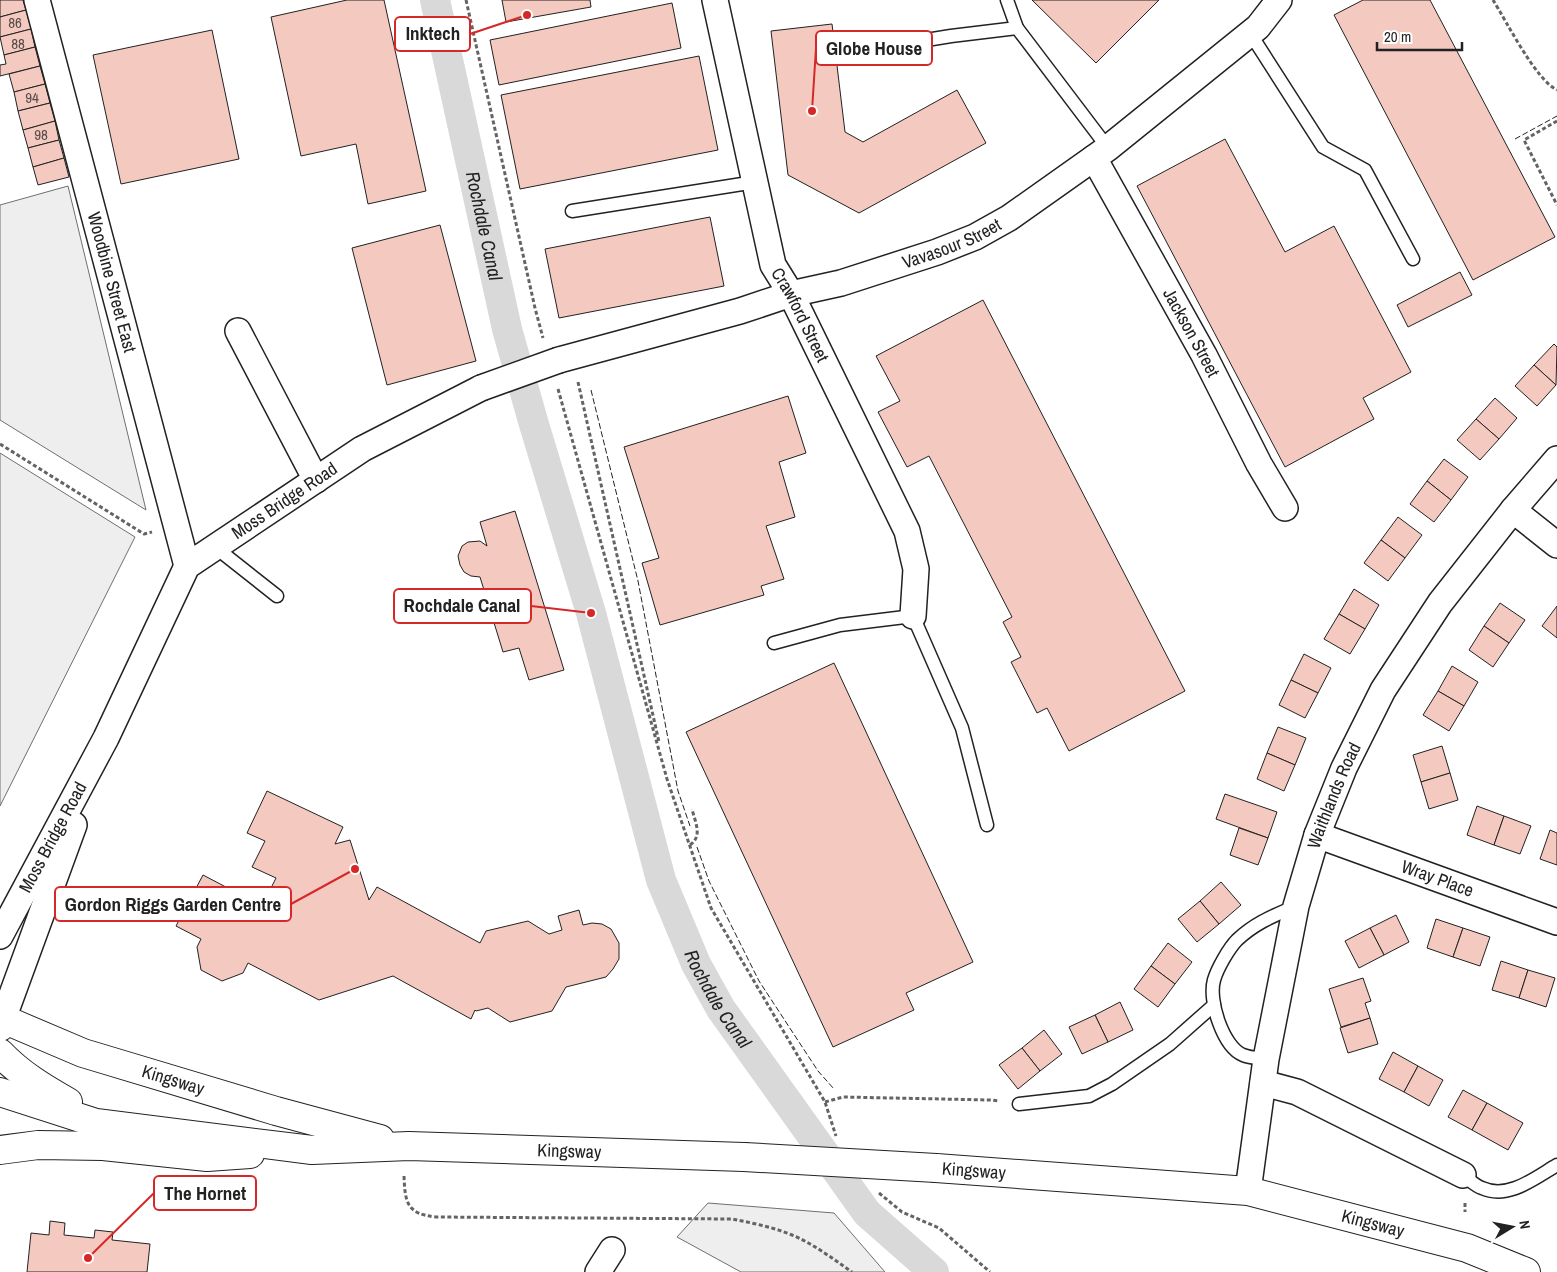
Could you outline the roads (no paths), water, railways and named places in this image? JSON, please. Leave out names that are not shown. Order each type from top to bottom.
[{"type":"main road","name":"Kingsway","points":[[1,1021],[92,1056],[276,1112],[408,1146]]},
{"type":"main road","points":[[0,1053],[13,1067],[36,1084],[73,1105],[140,1128]]},
{"type":"main road","name":"Kingsway","points":[[0,1092],[96,1123],[312,1150],[408,1146],[744,1157],[936,1168],[1248,1191],[1467,1248],[1526,1272]]},
{"type":"main road","points":[[0,1150],[38,1145],[103,1146],[207,1157],[312,1150]]},
{"type":"street","name":"Woodbine Street East","points":[[37,0],[187,566]]},
{"type":"street","name":"Crawford Street","points":[[715,0],[773,265],[790,294],[907,531],[916,570],[913,616]]},
{"type":"street","name":"Vavasour Street","points":[[559,354],[740,312],[790,294],[841,283],[937,252],[975,237],[1008,218],[1101,153],[1258,27],[1279,0]]},
{"type":"street","name":"Jackson Street","points":[[1101,153],[1259,464],[1285,508]]},
{"type":"street","points":[[238,331],[316,480]]},
{"type":"street","name":"Moss Bridge Road","points":[[0,936],[106,738],[187,566],[362,449],[481,388],[559,354]]},
{"type":"street","name":"Waithlands Road","points":[[1248,1191],[1264,1071],[1296,906],[1317,835],[1344,768],[1382,690],[1440,603],[1512,510],[1557,458]]},
{"type":"street","points":[[1512,510],[1557,545]]},
{"type":"street","name":"Moss Bridge Road","points":[[1,1021],[106,738]]},
{"type":"street","name":"Wray Place","points":[[1317,835],[1557,922]]},
{"type":"street","points":[[1264,1071],[1297,1092],[1463,1175]]},
{"type":"street","points":[[598,1272],[612,1250]]},
{"type":"lane","points":[[1007,0],[1017,28],[1101,153]]},
{"type":"lane","points":[[877,48],[1017,28]]},
{"type":"lane","points":[[1246,37],[1257,44],[1323,147],[1365,170],[1413,259]]},
{"type":"lane","points":[[572,211],[755,182]]},
{"type":"lane","points":[[215,547],[277,596]]},
{"type":"lane","points":[[774,643],[840,625],[913,616],[962,728],[987,825]]},
{"type":"lane","points":[[1264,1071],[1229,1043],[1219,1024],[1214,1005],[1213,982],[1235,942],[1259,922],[1296,906]]},
{"type":"lane","points":[[1019,1104],[1089,1096],[1112,1084],[1170,1044],[1214,1005]]},
{"type":"lane","points":[[1463,1175],[1480,1188],[1496,1193],[1516,1189],[1557,1165]]},
{"type":"waterway","name":"Rochdale Canal","points":[[435,0],[507,329],[591,613],[661,880],[696,964],[721,1009],[867,1213],[934,1272]]},
{"type":"place","name":"Inktech","points":[[527,15]]},
{"type":"place","name":"Globe House","points":[[812,111]]},
{"type":"place","name":"Rochdale Canal","points":[[591,613]]},
{"type":"place","name":"Gordon Riggs Garden Centre","points":[[355,869]]},
{"type":"place","name":"The Hornet","points":[[88,1258]]}]
